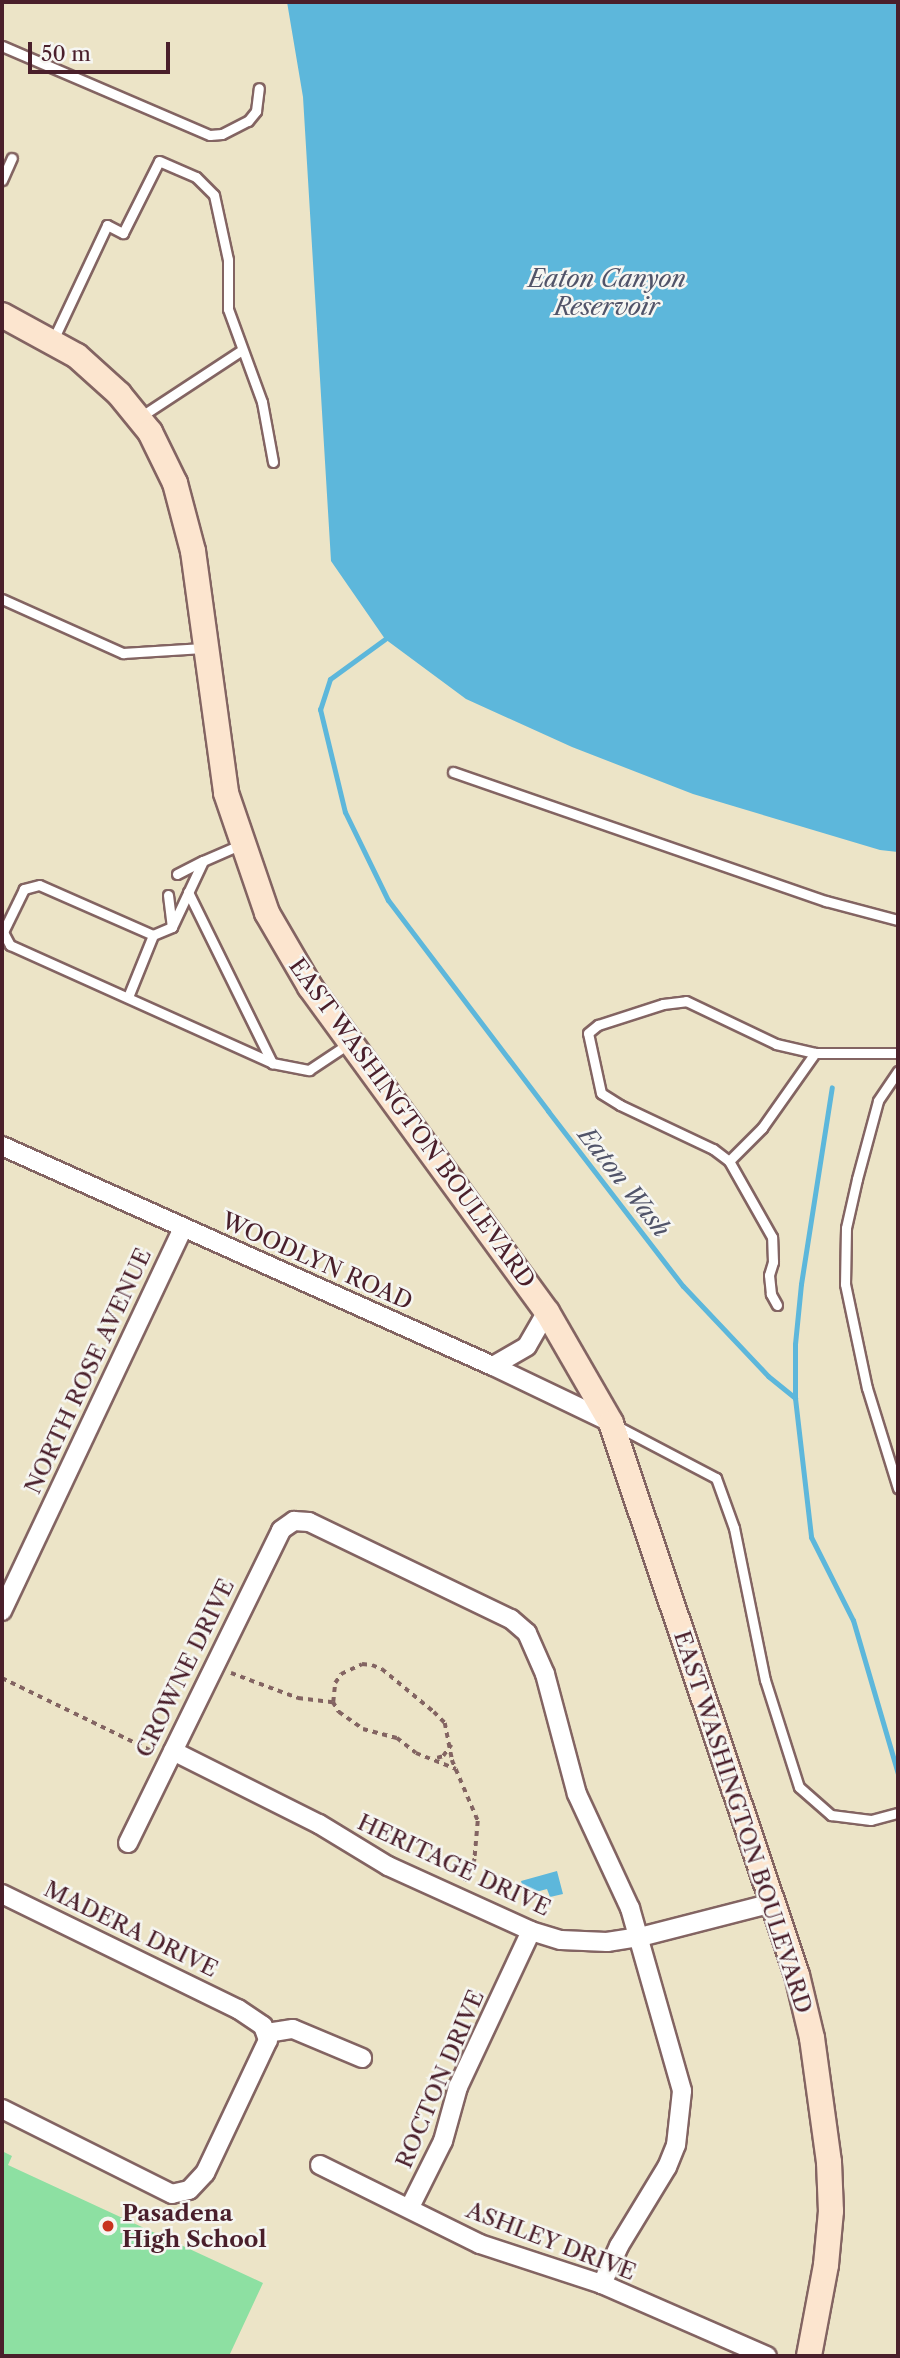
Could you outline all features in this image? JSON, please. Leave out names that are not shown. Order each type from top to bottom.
[{"type":"main road","name":"EAST WASHINGTON BOULEVARD","points":[[2,315],[52,341],[86,364],[119,394],[149,432],[175,483],[193,551],[226,793],[267,913],[310,987],[547,1312],[611,1423],[797,1975],[812,2038],[830,2162],[831,2211],[825,2265],[809,2356]]},
{"type":"street","name":"WOODLYN ROAD","points":[[2,1146],[493,1366],[611,1423]]},
{"type":"street","name":"NORTH ROSE AVENUE","points":[[2,1611],[183,1228]]},
{"type":"street","name":"EAST WASHINGTON BOULEVARD","points":[[493,1366],[527,1346],[547,1312]]},
{"type":"street","name":"CROWNE DRIVE","points":[[128,1843],[281,1530],[293,1521],[309,1522],[512,1619],[527,1633],[545,1674],[578,1794],[608,1855],[640,1937]]},
{"type":"street","name":"HERITAGE DRIVE","points":[[170,1755],[300,1814],[388,1866],[531,1931],[573,1941],[607,1942],[640,1937],[772,1903]]},
{"type":"street","name":"MADERA DRIVE","points":[[2,1894],[238,2009],[267,2033]]},
{"type":"street","name":"ROCTON DRIVE","points":[[410,2207],[443,2141],[458,2087],[531,1931]]},
{"type":"street","points":[[602,2284],[619,2246],[667,2167],[676,2146],[682,2117],[682,2091],[640,1937]]},
{"type":"street","points":[[2,2109],[172,2194],[188,2190],[205,2173],[268,2040],[267,2033],[293,2029],[362,2058]]},
{"type":"street","name":"ASHLEY DRIVE","points":[[320,2165],[410,2207],[480,2244],[602,2284],[767,2356]]},
{"type":"lane","points":[[2,46],[210,135],[222,134],[248,121],[256,111],[258,88]]},
{"type":"lane","points":[[2,180],[12,158]]},
{"type":"lane","points":[[52,341],[107,225],[123,233],[159,161],[196,177],[214,195],[228,260],[228,309],[262,402],[273,462]]},
{"type":"lane","points":[[138,418],[242,350]]},
{"type":"lane","points":[[2,598],[122,653],[205,648]]},
{"type":"lane","points":[[453,772],[826,901],[898,920]]},
{"type":"lane","points":[[177,874],[243,844]]},
{"type":"lane","points":[[128,997],[153,935],[172,927],[203,861]]},
{"type":"lane","points":[[153,935],[39,885],[24,889],[3,932],[10,945],[272,1063],[309,1070],[350,1042]]},
{"type":"lane","points":[[188,892],[272,1063]]},
{"type":"lane","points":[[168,895],[172,927]]},
{"type":"lane","points":[[777,1305],[771,1294],[769,1275],[773,1262],[772,1237],[729,1161],[713,1149],[601,1093],[588,1033],[598,1025],[663,1004],[686,1000],[776,1044],[815,1054],[898,1053]]},
{"type":"lane","points":[[729,1161],[762,1128],[815,1054]]},
{"type":"lane","points":[[898,1070],[878,1101],[857,1179],[846,1228],[845,1284],[867,1388],[898,1488]]},
{"type":"lane","points":[[611,1423],[716,1478],[734,1528],[765,1680],[799,1787],[831,1815],[870,1820],[897,1814]]},
{"type":"path","points":[[214,1663],[232,1674],[298,1698],[333,1702]]},
{"type":"path","points":[[456,1769],[435,1758],[416,1753],[386,1734],[363,1729],[339,1712],[333,1702],[335,1682],[341,1674],[362,1664],[382,1668],[445,1723],[456,1769],[478,1821],[472,1872],[458,1898]]},
{"type":"path","points":[[2,1678],[170,1755]]},
{"type":"path","points":[[435,1758],[443,1756],[451,1744]]},
{"type":"green space","points":[[2,2151],[12,2156],[8,2165],[263,2283],[229,2356],[2,2356]]},
{"type":"water","name":"Eaton Canyon Reservoir","points":[[287,2],[898,2],[898,852],[880,850],[693,794],[572,747],[466,699],[385,639],[331,561],[303,97]]},
{"type":"water","points":[[557,1871],[563,1894],[550,1897],[547,1889],[525,1895],[521,1881]]},
{"type":"waterway","name":"Eaton Wash","points":[[385,639],[330,679],[320,709],[345,812],[388,900],[548,1111],[683,1286],[768,1376],[795,1398],[811,1537],[853,1620],[898,1774]]},
{"type":"waterway","points":[[795,1398],[795,1344],[801,1284],[832,1087]]},
{"type":"place","name":"Pasadena High School","points":[[108,2226]]}]
